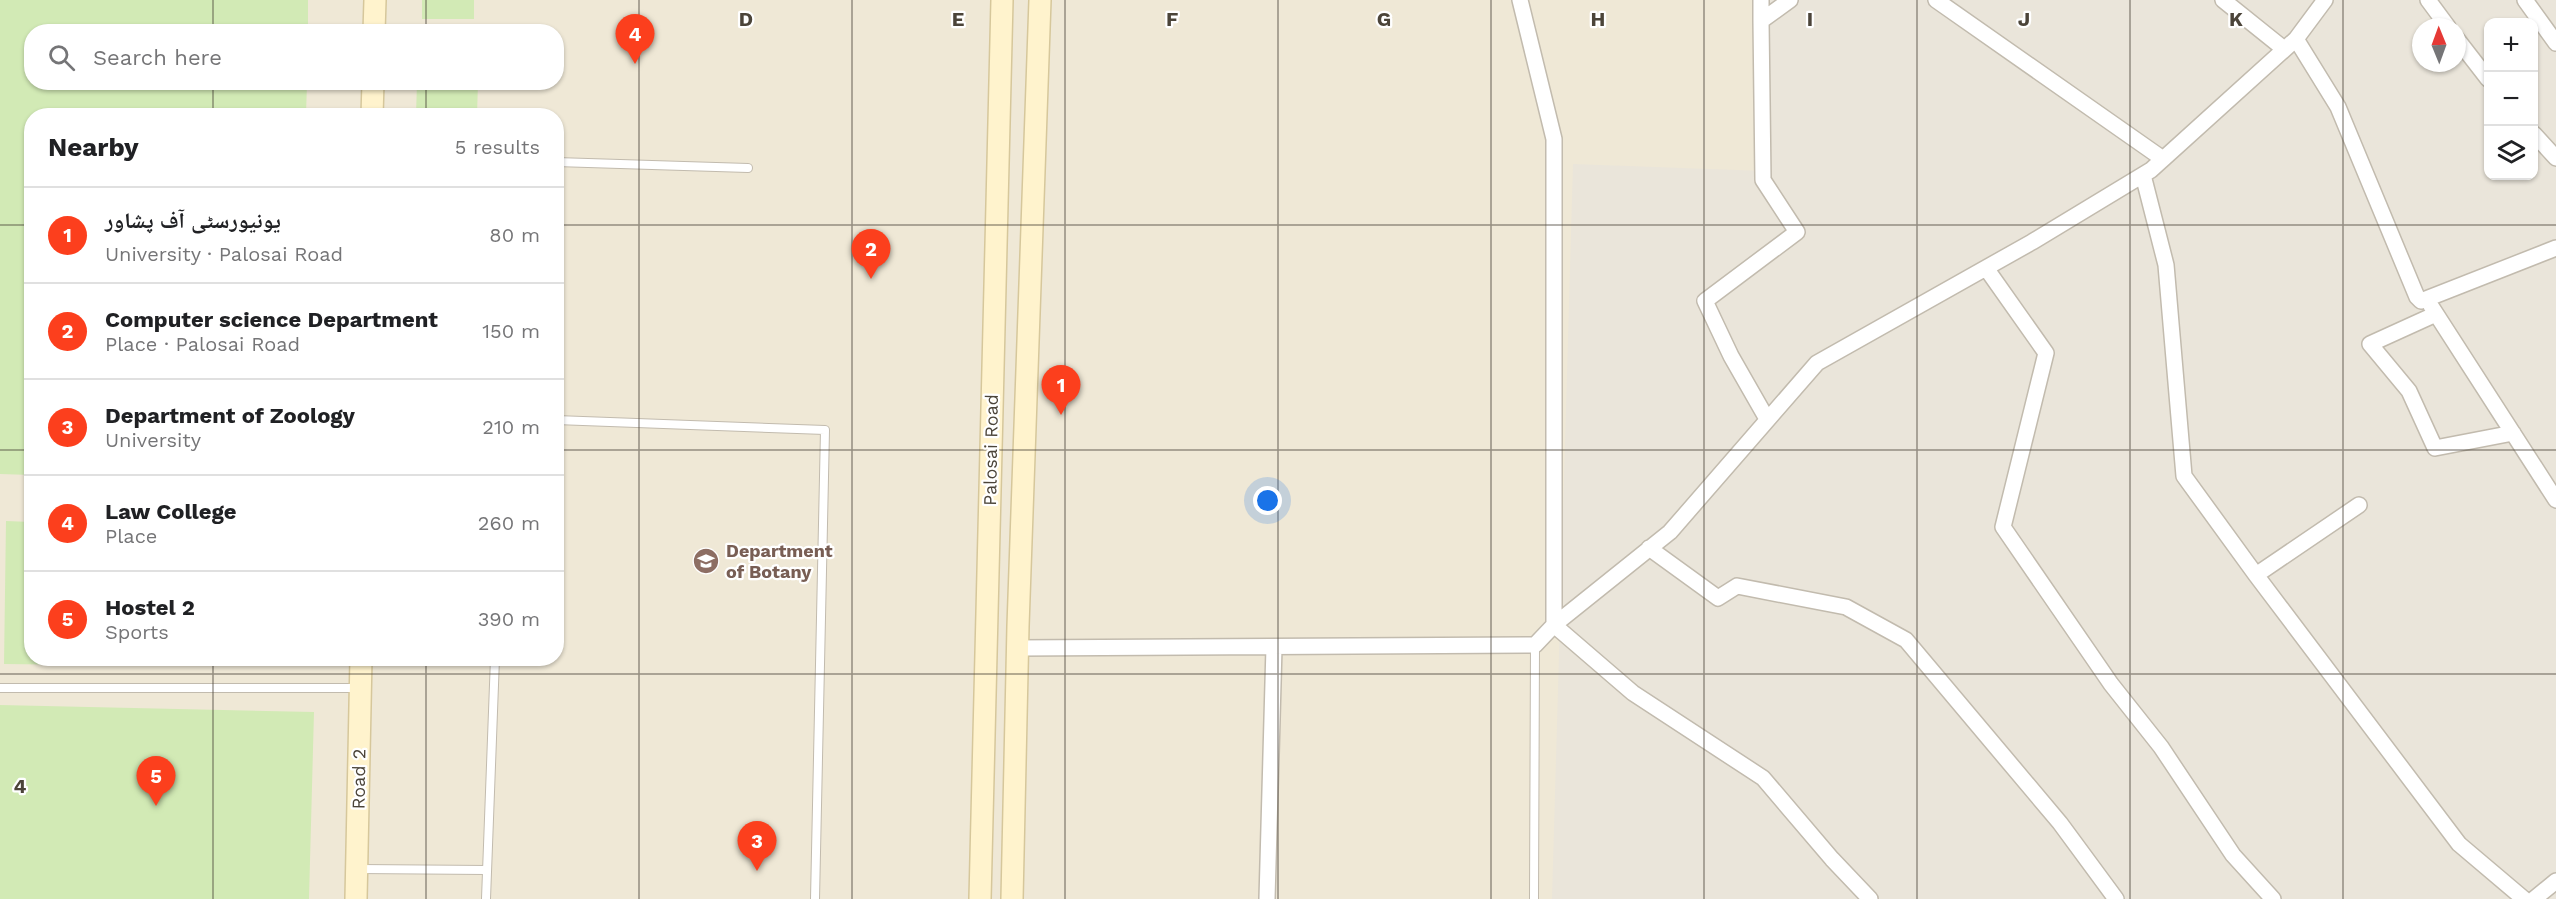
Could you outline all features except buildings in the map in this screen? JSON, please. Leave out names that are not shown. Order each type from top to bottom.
[{"type":"street","points":[[375,0],[375,24]]},
{"type":"street","name":"Palosai Road","points":[[980,899],[1002,0]]},
{"type":"street","points":[[1012,899],[1018,648],[1040,0]]},
{"type":"street","points":[[1520,0],[1554,139],[1554,625],[1633,693],[1763,778],[1832,859],[1870,899]]},
{"type":"street","points":[[1761,0],[1763,180],[1797,232],[1705,301],[1731,356],[1767,419]]},
{"type":"street","points":[[1761,21],[1790,0]]},
{"type":"street","points":[[1936,0],[2163,159]]},
{"type":"street","points":[[2223,0],[2284,49]]},
{"type":"street","points":[[986,645],[1018,648],[1535,645],[1554,625],[1670,532],[1817,363],[1986,268],[2143,175],[2296,39],[2325,0]]},
{"type":"street","points":[[2428,0],[2441,18]]},
{"type":"street","points":[[2525,0],[2556,43]]},
{"type":"street","points":[[2296,39],[2338,107],[2417,297],[2421,301],[2428,301],[2556,248]]},
{"type":"street","points":[[2466,51],[2484,74]]},
{"type":"street","points":[[372,108],[373,90]]},
{"type":"street","points":[[2538,138],[2556,158]]},
{"type":"street","points":[[2143,175],[2166,265],[2184,476],[2459,844],[2524,899]]},
{"type":"street","points":[[1986,268],[2046,353],[2003,527],[2110,684],[2161,747],[2233,855],[2273,899]]},
{"type":"street","points":[[2428,301],[2556,500]]},
{"type":"street","points":[[2436,314],[2370,344],[2409,391],[2435,448],[2513,433]]},
{"type":"street","points":[[2256,575],[2359,505]]},
{"type":"street","points":[[1649,549],[1718,598],[1737,586],[1846,607],[1906,640],[2060,823],[2116,899]]},
{"type":"street","points":[[1267,899],[1274,647]]},
{"type":"street","name":"Road 2","points":[[356,899],[361,666]]},
{"type":"street","points":[[2534,899],[2556,880]]},
{"type":"lane","points":[[564,162],[748,168]]},
{"type":"lane","points":[[564,420],[825,430],[815,899]]},
{"type":"lane","points":[[1534,899],[1535,645]]},
{"type":"lane","points":[[486,899],[495,666]]},
{"type":"lane","points":[[0,688],[361,688]]},
{"type":"lane","points":[[357,869],[487,870]]},
{"type":"shaded area","points":[[0,0],[1767,0],[1764,171],[1573,164],[1552,899],[0,899]]},
{"type":"shaded area","points":[[1035,0],[2556,0],[2556,899],[1014,899]]},
{"type":"green space","points":[[0,0],[308,0],[308,24],[24,24],[24,90],[307,90],[306,108],[24,108],[24,475],[0,474]]},
{"type":"green space","points":[[422,0],[474,0],[474,19],[422,19]]},
{"type":"green space","points":[[417,90],[478,90],[477,108],[416,108]]},
{"type":"green space","points":[[6,521],[24,522],[24,664],[4,664]]},
{"type":"green space","points":[[0,705],[314,712],[309,899],[0,899]]},
{"type":"place","name":"Law College","points":[[635,64]]},
{"type":"place","name":"Computer science Department","points":[[871,279]]},
{"type":"place","name":"یونیورسٹی آف پشاور","points":[[1061,415]]},
{"type":"place","name":"Department of Botany","points":[[706,561]]},
{"type":"place","name":"Hostel 2","points":[[156,806]]},
{"type":"place","name":"Department of Zoology","points":[[757,871]]}]
